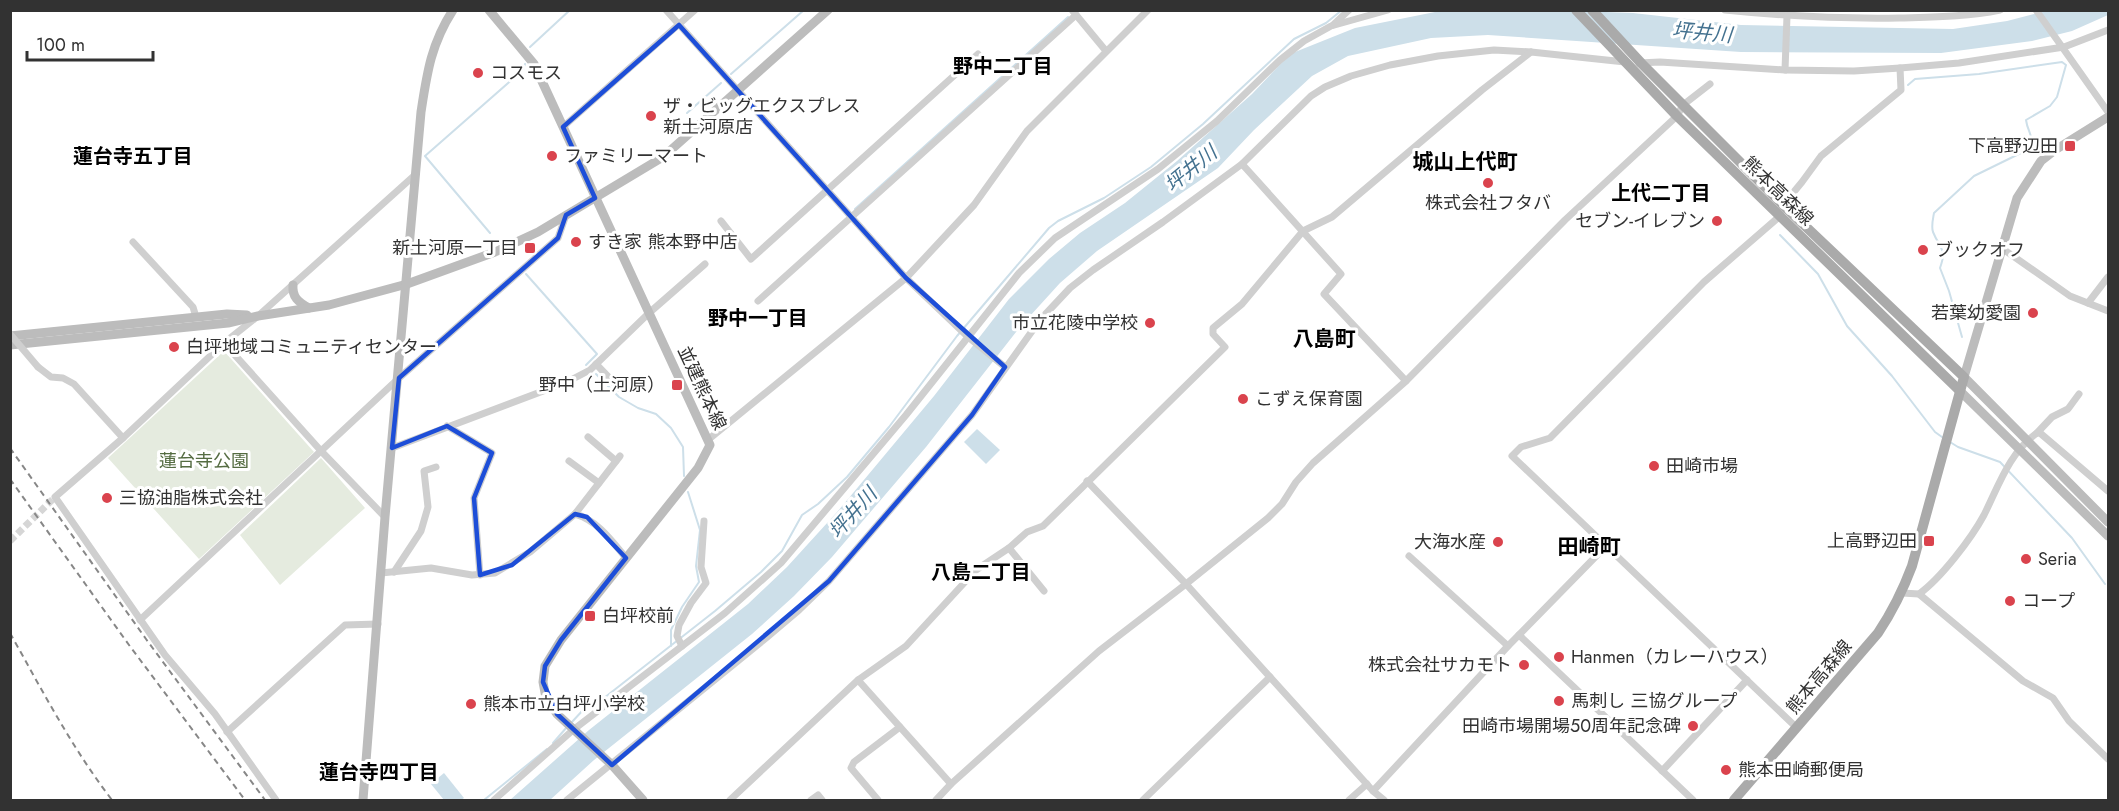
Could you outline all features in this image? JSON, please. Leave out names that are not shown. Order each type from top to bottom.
[{"type":"main road","name":"熊本高森線","points":[[1576,10],[1677,116],[1960,391]]},
{"type":"main road","name":"熊本高森線","points":[[1592,10],[1642,64],[1783,205],[1964,377],[1912,566],[1902,593],[1878,633],[1734,801]]},
{"type":"street","points":[[363,801],[385,517],[421,112],[428,64],[442,27],[453,10]]},
{"type":"street","name":"並建熊本線","points":[[489,10],[534,64],[709,439],[710,445],[698,468],[561,640],[544,666],[543,682],[546,698],[557,714],[612,765],[643,801]]},
{"type":"street","points":[[666,10],[906,278],[1002,365]]},
{"type":"street","points":[[562,127],[694,10]]},
{"type":"street","points":[[10,345],[228,323],[309,308],[407,284],[495,252],[538,232],[663,157],[828,10]]},
{"type":"street","points":[[709,439],[906,278],[974,205],[1027,131],[1148,10]]},
{"type":"street","points":[[494,801],[575,732],[725,613],[781,563],[970,338],[1019,273],[1056,238],[1158,169],[1217,121],[1280,60],[1304,41],[1331,26],[1349,10]]},
{"type":"street","points":[[1331,26],[1388,10]]},
{"type":"street","points":[[1725,10],[1787,19],[1935,17],[1979,15],[2000,10]]},
{"type":"street","points":[[2036,10],[2109,114],[2041,161],[2017,198],[1964,377],[2109,522]]},
{"type":"street","points":[[758,302],[853,218],[1074,13],[1107,51]]},
{"type":"street","points":[[1785,68],[1787,19]]},
{"type":"street","points":[[567,801],[783,624],[829,580],[972,415],[1002,365],[1070,288],[1242,164],[1311,96],[1325,87],[1351,76],[1390,65],[1438,56],[1494,50],[1642,64],[1660,62],[1854,71],[1969,62],[2064,47],[2109,30]]},
{"type":"street","points":[[730,801],[858,680],[906,646],[976,570],[1009,548],[1027,532],[1043,526],[1225,347],[1213,334],[1213,328],[1242,304],[1303,231],[1332,217],[1482,90],[1531,52]]},
{"type":"street","points":[[721,221],[751,259],[978,54]]},
{"type":"street","points":[[1797,728],[1512,456],[1521,447],[1550,438],[1704,282],[1780,216],[1783,205],[1821,156],[1901,90],[1900,68]]},
{"type":"street","points":[[936,801],[951,784],[1099,651],[1268,518],[1282,504],[1296,482],[1313,463],[1406,381],[1565,220],[1677,116],[1683,105],[1710,84]]},
{"type":"street","points":[[1242,164],[1341,274],[1324,294],[1406,381]]},
{"type":"street","points":[[276,801],[214,714],[165,655],[55,497],[123,438],[224,343],[258,316],[416,174]]},
{"type":"street","points":[[140,620],[399,378],[558,238],[566,215]]},
{"type":"street","points":[[132,242],[193,307],[196,317]]},
{"type":"street","points":[[2003,249],[2070,296],[2109,311]]},
{"type":"street","points":[[392,448],[567,381],[590,370],[649,313],[705,264]]},
{"type":"street","points":[[2088,303],[2109,278]]},
{"type":"street","points":[[293,285],[292,292],[296,298],[309,308]]},
{"type":"street","points":[[10,335],[227,314],[258,316]]},
{"type":"street","points":[[10,335],[38,367],[51,377],[63,378],[74,384],[123,438]]},
{"type":"street","points":[[224,343],[322,452],[385,517]]},
{"type":"street","points":[[596,364],[620,388]]},
{"type":"street","points":[[1960,391],[2109,536]]},
{"type":"street","points":[[1919,594],[1933,584],[1967,540],[1983,517],[2009,463],[2027,440],[2052,417],[2068,409],[2079,393]]},
{"type":"street","points":[[447,426],[492,453],[474,498],[480,575]]},
{"type":"street","points":[[2037,433],[2040,433],[2109,491]]},
{"type":"street","points":[[381,573],[430,568],[480,575],[495,573],[512,565],[575,514],[618,458],[588,436]]},
{"type":"street","points":[[569,461],[599,483]]},
{"type":"street","points":[[394,572],[421,531],[428,507],[424,471],[436,467]]},
{"type":"street","points":[[1087,481],[1186,584],[1384,801]]},
{"type":"street","points":[[575,514],[587,517],[608,536],[626,558]]},
{"type":"street","points":[[682,646],[677,636],[680,625],[691,603],[706,583],[701,567],[704,521]]},
{"type":"street","points":[[1373,791],[1508,646],[1606,546]]},
{"type":"street","points":[[1009,548],[1044,591]]},
{"type":"street","points":[[1409,556],[1508,646]]},
{"type":"street","points":[[1902,593],[1919,594],[2023,681],[2053,698],[2068,721],[2109,759]]},
{"type":"street","points":[[227,732],[345,625],[378,624]]},
{"type":"street","points":[[1519,635],[1693,801]]},
{"type":"street","points":[[1143,801],[1270,677]]},
{"type":"street","points":[[858,680],[951,784]]},
{"type":"street","points":[[1662,771],[1747,680]]},
{"type":"street","points":[[878,801],[851,768],[854,762],[900,727]]},
{"type":"street","points":[[1349,801],[1367,784]]},
{"type":"street","points":[[811,801],[818,795],[822,801]]},
{"type":"highlighted area","points":[[679,25],[906,278],[1005,367],[972,415],[829,581],[612,765],[557,714],[543,682],[545,666],[561,640],[626,558],[587,517],[575,514],[512,565],[480,575],[474,498],[492,453],[447,426],[392,448],[399,378],[558,238],[566,215],[595,198],[563,127]]},
{"type":"green space","name":"蓮台寺公園","points":[[224,351],[314,452],[199,559],[108,458]]},
{"type":"green space","name":"蓮台寺公園","points":[[321,458],[365,508],[280,585],[240,535]]},
{"type":"water","name":"坪井川","points":[[1551,10],[1633,13],[1741,25],[1953,29],[2007,21],[2046,11],[2108,11],[2108,15],[2072,31],[2032,41],[1941,53],[1741,52],[1488,35],[1431,38],[1348,56],[1312,76],[1254,130],[1218,168],[1097,251],[1060,283],[1020,327],[926,447],[832,557],[752,634],[594,760],[550,800],[510,800],[589,730],[748,604],[787,567],[838,511],[934,396],[1009,299],[1049,259],[1080,233],[1125,203],[1177,161],[1252,94],[1290,54],[1355,28],[1435,12]]},
{"type":"water","points":[[977,429],[1000,450],[986,464],[964,442]]},
{"type":"water","points":[[444,773],[464,798],[444,800],[431,784]]},
{"type":"waterway","points":[[530,47],[570,10]]},
{"type":"waterway","points":[[731,74],[804,10]]},
{"type":"waterway","points":[[571,723],[584,709],[604,698],[715,611],[782,551],[802,515],[818,504],[847,477],[889,427],[957,336],[1049,228],[1058,221],[1104,198],[1151,167],[1203,124],[1294,39],[1326,23],[1342,10]]},
{"type":"waterway","points":[[855,209],[1068,17]]},
{"type":"waterway","points":[[1908,85],[1915,79],[1979,74],[2062,62],[2066,65],[2057,97],[2050,106],[2026,120],[2031,139],[2025,151],[1974,176],[1934,213],[1932,230],[1943,253],[1940,268],[1962,337]]},
{"type":"waterway","points":[[490,233],[425,156],[523,70],[525,64]]},
{"type":"waterway","points":[[687,113],[721,83]]},
{"type":"waterway","points":[[1780,235],[1818,274],[1847,326],[1892,376],[1935,432],[1942,437]]},
{"type":"waterway","points":[[526,274],[597,354],[586,365]]},
{"type":"waterway","points":[[596,374],[619,397],[638,408],[656,414],[671,428],[683,447],[684,476]]},
{"type":"waterway","points":[[1950,442],[2000,462],[2072,538],[2105,584]]},
{"type":"waterway","points":[[671,646],[671,630],[682,607],[699,582],[696,566],[700,530],[688,492]]},
{"type":"waterway","points":[[553,743],[567,727]]},
{"type":"waterway","points":[[484,800],[547,749]]},
{"type":"tunnel","points":[[10,541],[55,497]]},
{"type":"railway","points":[[10,448],[146,639],[265,800]]},
{"type":"railway","points":[[10,479],[129,645],[245,800]]},
{"type":"railway","points":[[10,633],[71,739],[112,800]]},
{"type":"place","name":"コスモス","points":[[478,73]]},
{"type":"place","name":"ザ・ビッグエクスプレス 新土河原店","points":[[651,116]]},
{"type":"place","name":"下高野辺田","points":[[2070,146]]},
{"type":"place","name":"ファミリーマート","points":[[552,156]]},
{"type":"place","name":"株式会社フタバ","points":[[1488,183]]},
{"type":"place","name":"セブン-イレブン","points":[[1717,221]]},
{"type":"place","name":"すき家 熊本野中店","points":[[576,242]]},
{"type":"place","name":"新土河原一丁目","points":[[530,248]]},
{"type":"place","name":"ブックオフ","points":[[1923,250]]},
{"type":"place","name":"若葉幼愛園","points":[[2033,313]]},
{"type":"place","name":"市立花陵中学校","points":[[1150,323]]},
{"type":"place","name":"白坪地域コミュニティセンター","points":[[174,347]]},
{"type":"place","name":"野中（土河原）","points":[[677,385]]},
{"type":"place","name":"こずえ保育園","points":[[1243,399]]},
{"type":"place","name":"田崎市場","points":[[1654,466]]},
{"type":"place","name":"三協油脂株式会社","points":[[107,498]]},
{"type":"place","name":"上高野辺田","points":[[1929,541]]},
{"type":"place","name":"大海水産","points":[[1498,542]]},
{"type":"place","name":"Seria","points":[[2026,559]]},
{"type":"place","name":"コープ","points":[[2010,601]]},
{"type":"place","name":"白坪校前","points":[[590,616]]},
{"type":"place","name":"Hanmen（カレーハウス）","points":[[1559,657]]},
{"type":"place","name":"株式会社サカモト","points":[[1524,665]]},
{"type":"place","name":"馬刺し 三協グループ","points":[[1559,701]]},
{"type":"place","name":"熊本市立白坪小学校","points":[[471,704]]},
{"type":"place","name":"田崎市場開場50周年記念碑","points":[[1693,726]]},
{"type":"place","name":"熊本田崎郵便局","points":[[1726,770]]},
{"type":"district","name":"野中二丁目","points":[[1003,66]]},
{"type":"district","name":"蓮台寺五丁目","points":[[133,156]]},
{"type":"district","name":"城山上代町","points":[[1465,162]]},
{"type":"district","name":"上代二丁目","points":[[1661,193]]},
{"type":"district","name":"野中一丁目","points":[[758,318]]},
{"type":"district","name":"八島町","points":[[1324,339]]},
{"type":"district","name":"田崎町","points":[[1589,547]]},
{"type":"district","name":"八島二丁目","points":[[981,572]]},
{"type":"district","name":"蓮台寺四丁目","points":[[379,772]]}]
